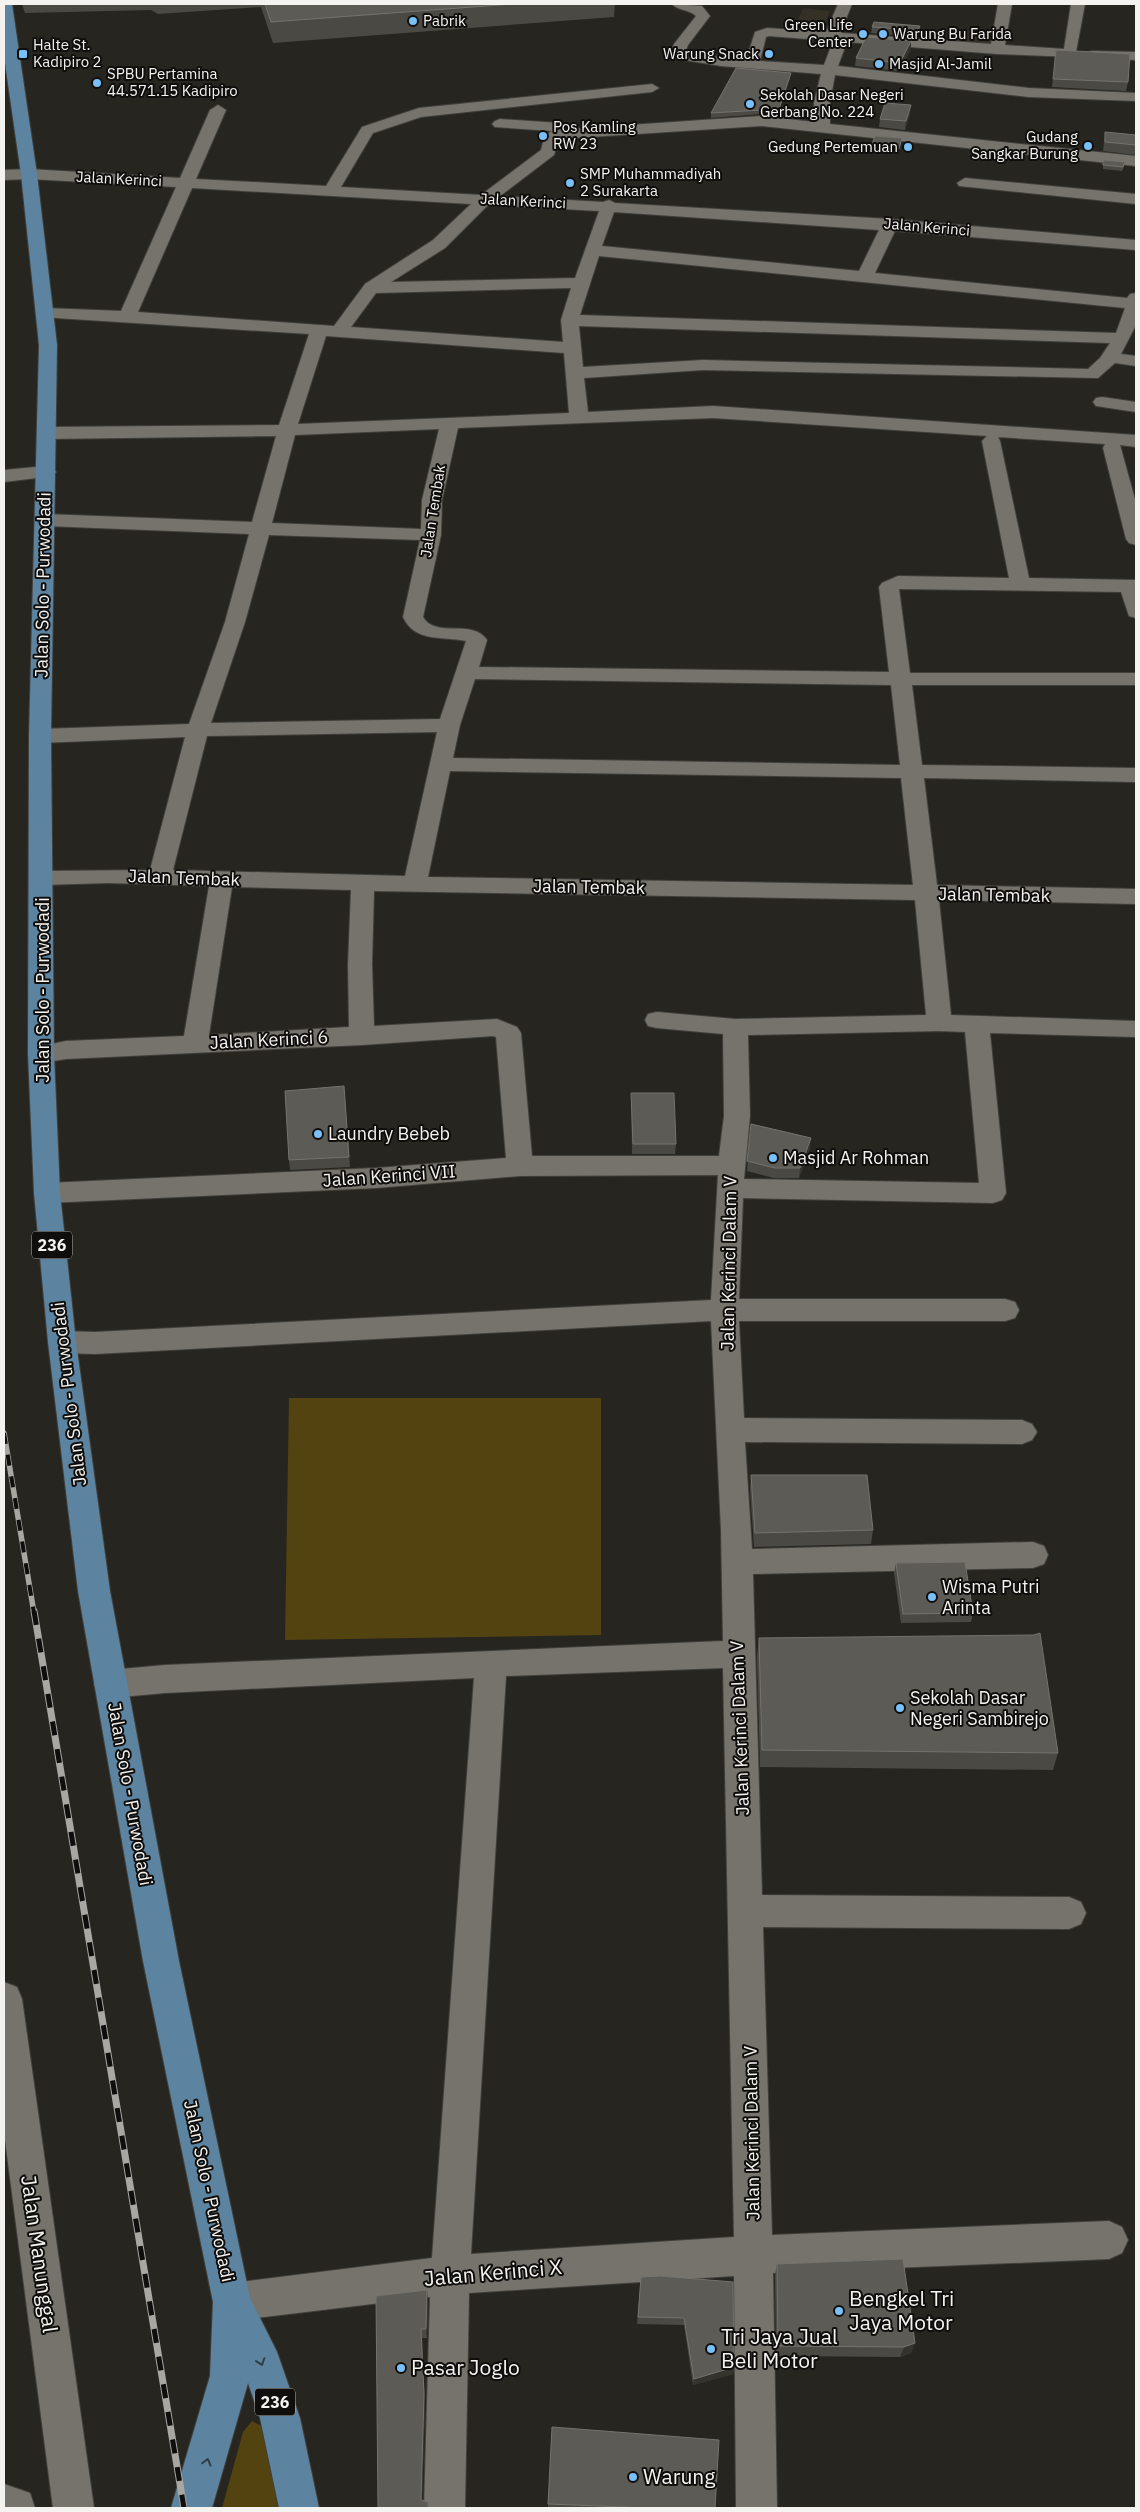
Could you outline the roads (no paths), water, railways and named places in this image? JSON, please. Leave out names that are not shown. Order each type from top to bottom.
[{"type":"main road","name":"Jalan Solo - Purwodadi","points":[[5,4],[13,73],[16,174],[46,313],[47,433],[40,736],[42,878],[41,1054],[47,1193],[62,1342],[94,1591],[161,1962],[232,2302],[230,2376],[192,2508]]},
{"type":"main road","name":"Jalan Solo - Purwodadi","points":[[232,2302],[258,2352],[280,2418],[299,2508]]},
{"type":"street","points":[[679,4],[697,9],[703,16],[681,44],[677,55],[679,56],[829,70],[1031,93],[1084,97],[1136,97]]},
{"type":"street","points":[[822,128],[822,102],[829,70],[841,39],[833,33],[845,4]]},
{"type":"street","points":[[997,50],[1005,4]]},
{"type":"street","points":[[1070,54],[1078,4]]},
{"type":"street","points":[[752,63],[760,35],[763,33],[837,36],[997,50],[1136,56]]},
{"type":"street","points":[[331,190],[367,130],[374,127],[419,113],[652,88]]},
{"type":"street","points":[[339,331],[371,288],[440,244],[485,199],[548,152],[553,131],[545,99]]},
{"type":"street","points":[[127,316],[218,110]]},
{"type":"street","points":[[500,124],[553,131],[740,121],[795,123],[822,128],[1136,161]]},
{"type":"street","name":"Jalan Kerinci","points":[[16,174],[609,205],[890,224],[1136,245]]},
{"type":"street","points":[[965,183],[1136,199]]},
{"type":"street","points":[[579,417],[571,348],[570,320],[592,250],[609,205]]},
{"type":"street","points":[[865,277],[890,224]]},
{"type":"street","points":[[592,250],[1136,304]]},
{"type":"street","points":[[371,288],[581,283]]},
{"type":"street","points":[[574,373],[703,365],[1087,374],[1100,371],[1122,338],[1136,304],[1136,298]]},
{"type":"street","points":[[46,313],[127,316],[571,348]]},
{"type":"street","points":[[570,320],[1122,338]]},
{"type":"street","points":[[159,878],[198,730],[235,622],[287,430],[319,330]]},
{"type":"street","points":[[1109,357],[1136,361]]},
{"type":"street","points":[[1102,402],[1136,407]]},
{"type":"street","points":[[47,433],[287,430],[713,412],[1136,441]]},
{"type":"street","name":"Jalan Tembak","points":[[450,424],[432,500],[431,535],[413,617],[414,623],[422,629],[476,637],[477,640],[466,672]]},
{"type":"street","points":[[991,441],[1020,584]]},
{"type":"street","points":[[1112,448],[1136,539]]},
{"type":"street","name":"Jalan Solo - Purwodadi","points":[[4,476],[46,472]]},
{"type":"street","points":[[45,520],[431,535]]},
{"type":"street","points":[[939,1023],[928,894],[889,587],[898,582],[1133,586],[1136,612]]},
{"type":"street","points":[[415,884],[449,725],[466,672],[900,680],[1136,678]]},
{"type":"street","points":[[40,736],[198,730],[449,725]]},
{"type":"street","points":[[442,764],[1136,775]]},
{"type":"street","name":"Jalan Tembak","points":[[42,878],[108,876],[928,894],[1136,896]]},
{"type":"street","points":[[195,1044],[222,879]]},
{"type":"street","points":[[362,1036],[360,964],[364,883]]},
{"type":"street","points":[[657,1020],[735,1027],[939,1023],[977,1026],[1136,1029]]},
{"type":"street","name":"Jalan Kerinci VII","points":[[47,1193],[376,1178],[520,1166],[731,1176],[992,1193],[977,1026]]},
{"type":"street","name":"Jalan Kerinci 6","points":[[41,1054],[66,1050],[362,1036],[497,1027],[508,1033],[520,1166]]},
{"type":"street","name":"Jalan Kerinci Dalam V","points":[[735,1027],[737,1110],[731,1176],[725,1310],[737,1562],[747,1645],[747,1911],[755,2255],[757,2508]]},
{"type":"street","points":[[62,1342],[95,1343],[725,1310],[1005,1310]]},
{"type":"street","points":[[731,1430],[1022,1432]]},
{"type":"street","points":[[737,1562],[1033,1555]]},
{"type":"street","points":[[110,1684],[165,1679],[491,1663],[747,1645]]},
{"type":"street","points":[[444,2508],[450,2275],[491,1663]]},
{"type":"street","points":[[747,1911],[1069,1913]]},
{"type":"street","name":"Jalan Manunggal","points":[[4,1999],[74,2508]]},
{"type":"street","name":"Jalan Kerinci X","points":[[232,2302],[450,2275],[755,2255],[1109,2240]]},
{"type":"street","points":[[4,2504],[15,2508]]},
{"type":"railway","points":[[4,1433],[34,1613]]},
{"type":"railway","points":[[34,1611],[184,2508]]},
{"type":"place","name":"Pabrik","points":[[413,21]]},
{"type":"place","name":"Green Life Center","points":[[863,34]]},
{"type":"place","name":"Warung Bu Farida","points":[[883,34]]},
{"type":"place","name":"Halte St. Kadipiro 2","points":[[23,54]]},
{"type":"place","name":"Warung Snack","points":[[769,54]]},
{"type":"place","name":"Masjid Al-Jamil","points":[[879,64]]},
{"type":"place","name":"SPBU Pertamina 44.571.15 Kadipiro","points":[[97,83]]},
{"type":"place","name":"Sekolah Dasar Negeri Gerbang No. 224","points":[[750,104]]},
{"type":"place","name":"Pos Kamling RW 23","points":[[543,136]]},
{"type":"place","name":"Gudang Sangkar Burung","points":[[1088,146]]},
{"type":"place","name":"Gedung Pertemuan","points":[[908,147]]},
{"type":"place","name":"SMP Muhammadiyah 2 Surakarta","points":[[570,183]]},
{"type":"place","name":"Laundry Bebeb","points":[[318,1134]]},
{"type":"place","name":"Masjid Ar Rohman","points":[[773,1158]]},
{"type":"place","name":"Wisma Putri Arinta","points":[[932,1597]]},
{"type":"place","name":"Sekolah Dasar Negeri Sambirejo","points":[[900,1708]]},
{"type":"place","name":"Bengkel Tri Jaya Motor","points":[[839,2311]]},
{"type":"place","name":"Tri Jaya Jual Beli Motor","points":[[711,2349]]},
{"type":"place","name":"Pasar Joglo","points":[[401,2368]]},
{"type":"place","name":"Warung","points":[[633,2477]]}]
